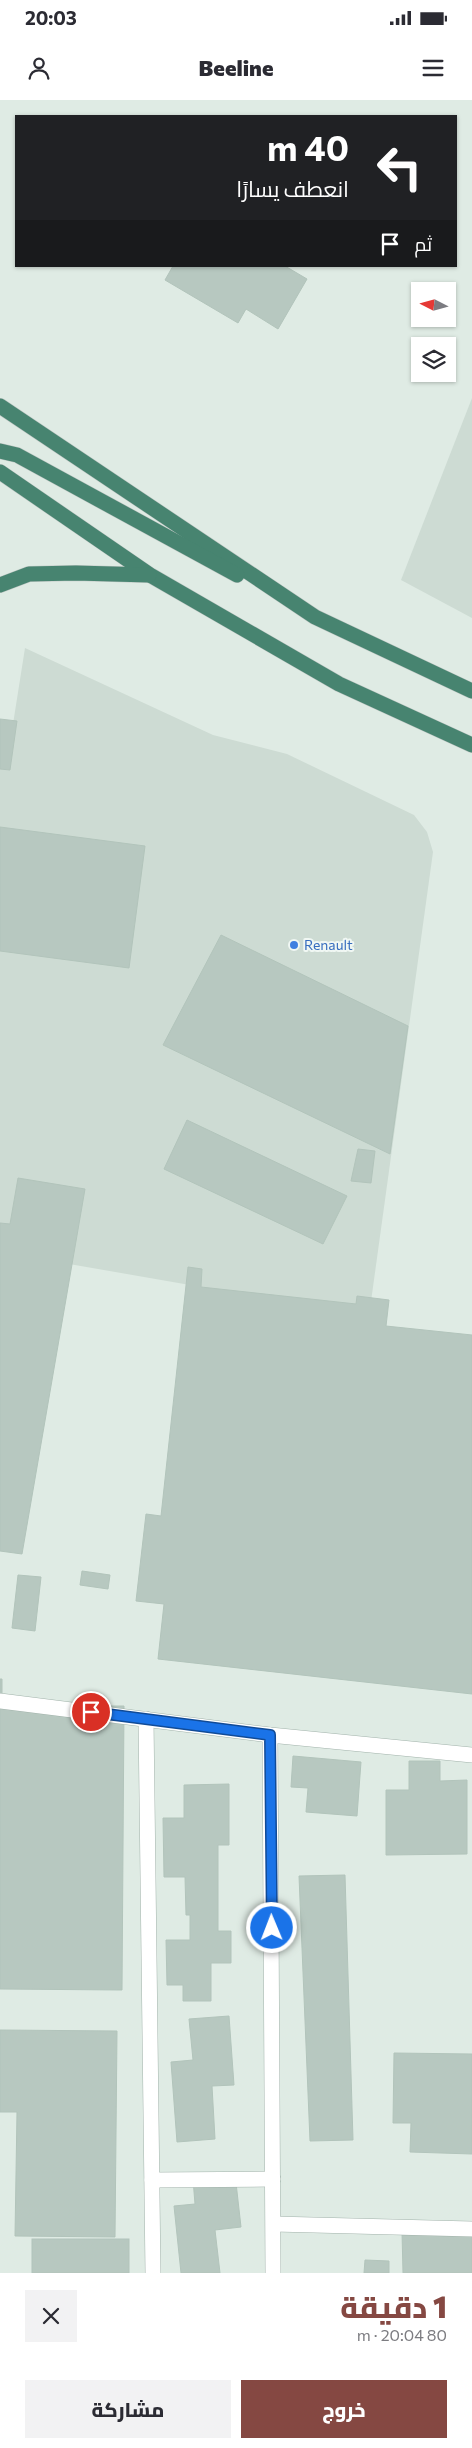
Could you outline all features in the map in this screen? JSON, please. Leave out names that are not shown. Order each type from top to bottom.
[{"type":"highway","points":[[0,406],[316,617]]},
{"type":"highway","points":[[0,451],[17,455],[316,617],[472,691]]},
{"type":"highway","points":[[0,472],[150,575],[339,684],[472,745]]},
{"type":"highway","points":[[0,585],[29,574],[76,572],[150,575]]},
{"type":"street","points":[[0,1700],[270,1735],[472,1755]]},
{"type":"street","points":[[146,1719],[153,2273]]},
{"type":"street","points":[[270,1735],[273,2273]]},
{"type":"street","points":[[152,2180],[273,2179]]},
{"type":"street","points":[[274,2224],[472,2229]]},
{"type":"shaded area","points":[[472,398],[472,618],[401,580]]},
{"type":"shaded area","points":[[25,648],[213,735],[287,754],[414,815],[427,832],[433,852],[369,1316],[0,1252],[0,742],[10,743]]},
{"type":"building","points":[[172,267],[287,267],[307,279],[278,329],[246,309],[238,323],[165,280]]},
{"type":"building","points":[[0,719],[17,721],[10,770],[0,769]]},
{"type":"building","points":[[0,827],[145,846],[129,968],[0,951]]},
{"type":"building","points":[[221,935],[408,1026],[390,1154],[163,1045]]},
{"type":"building","points":[[187,1120],[347,1196],[323,1244],[164,1169]]},
{"type":"building","points":[[358,1149],[375,1151],[371,1183],[351,1181]]},
{"type":"building","points":[[18,1178],[85,1189],[22,1554],[0,1551],[0,1223],[10,1224]]},
{"type":"building","points":[[188,1267],[202,1269],[201,1287],[356,1304],[357,1296],[389,1300],[386,1326],[472,1335],[472,1694],[158,1659],[164,1604],[136,1601],[146,1514],[161,1516]]},
{"type":"building","points":[[82,1571],[110,1575],[108,1589],[80,1585]]},
{"type":"building","points":[[18,1575],[41,1577],[35,1631],[12,1628]]},
{"type":"building","points":[[0,1679],[2,1679],[2,1706],[124,1706],[122,1990],[0,1989]]},
{"type":"building","points":[[293,1756],[361,1762],[357,1816],[306,1812],[308,1788],[291,1787]]},
{"type":"building","points":[[409,1761],[440,1761],[440,1781],[467,1780],[467,1854],[386,1855],[386,1790],[409,1790]]},
{"type":"building","points":[[229,1784],[229,1845],[218,1845],[218,1931],[231,1931],[231,1963],[211,1963],[211,2001],[183,2001],[183,1985],[167,1985],[166,1940],[190,1940],[190,1915],[186,1915],[185,1877],[164,1877],[163,1818],[184,1818],[184,1785]]},
{"type":"building","points":[[345,1875],[353,2140],[310,2141],[299,1876]]},
{"type":"building","points":[[229,2016],[234,2085],[212,2086],[215,2139],[177,2142],[171,2062],[193,2060],[189,2019]]},
{"type":"building","points":[[0,2030],[117,2031],[115,2237],[15,2236],[17,2112],[0,2112]]},
{"type":"building","points":[[394,2053],[472,2054],[472,2154],[410,2152],[411,2123],[393,2123]]},
{"type":"building","points":[[235,2174],[241,2227],[215,2230],[220,2273],[181,2273],[174,2206],[195,2204],[193,2179]]},
{"type":"building","points":[[472,2231],[472,2273],[403,2273],[402,2232]]},
{"type":"building","points":[[32,2239],[129,2239],[129,2273],[32,2273]]},
{"type":"building","points":[[365,2260],[389,2261],[389,2273],[364,2273]]},
{"type":"place","name":"Renault","points":[[294,945]]},
{"type":"route","points":[[91,1712],[270,1735],[272,1928]]}]
